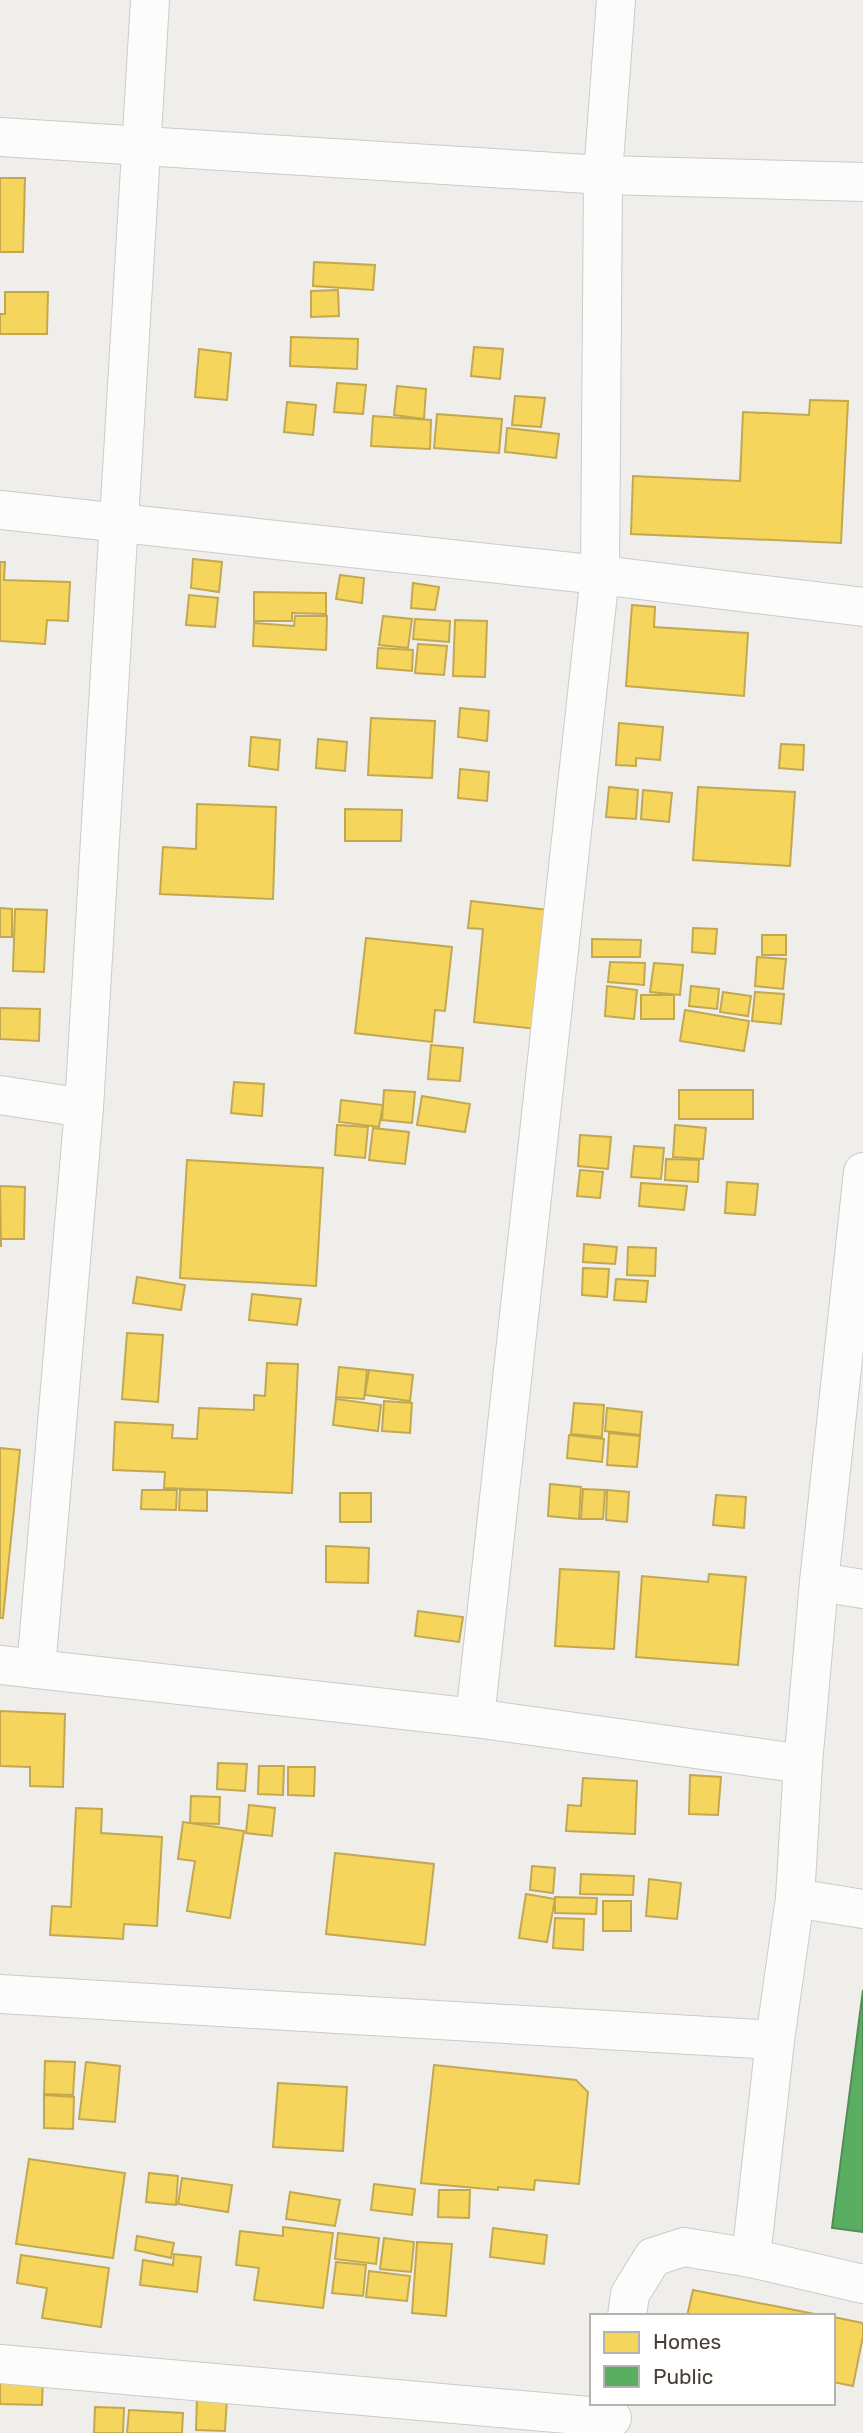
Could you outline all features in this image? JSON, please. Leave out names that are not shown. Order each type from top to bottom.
[{"type":"street","points":[[150,0],[84,1108],[18,1667],[475,1718],[803,1764]]},
{"type":"street","points":[[475,1718],[600,575],[603,175],[616,0]]},
{"type":"street","points":[[0,136],[603,175],[863,182]]},
{"type":"street","points":[[0,510],[600,575],[863,607]]},
{"type":"street","points":[[0,1095],[84,1108]]},
{"type":"street","points":[[751,2258],[775,2039],[795,1898],[803,1764],[819,1583],[863,1172]]},
{"type":"street","points":[[819,1583],[863,1589]]},
{"type":"street","points":[[795,1898],[863,1909]]},
{"type":"street","points":[[0,1994],[775,2039]]},
{"type":"street","points":[[626,2314],[630,2294],[653,2257],[684,2247],[751,2258],[863,2284]]},
{"type":"street","points":[[0,2364],[612,2418]]},
{"type":"building: Homes","points":[[0,178],[25,178],[23,252],[0,252]]},
{"type":"building: Homes","points":[[314,262],[375,265],[373,290],[313,286]]},
{"type":"building: Homes","points":[[338,290],[339,316],[311,317],[311,291]]},
{"type":"building: Homes","points":[[5,292],[48,292],[47,334],[0,334],[0,314],[5,314]]},
{"type":"building: Homes","points":[[291,337],[358,339],[357,369],[290,366]]},
{"type":"building: Homes","points":[[474,347],[503,349],[500,379],[471,376]]},
{"type":"building: Homes","points":[[199,349],[231,353],[227,400],[195,397]]},
{"type":"building: Homes","points":[[337,383],[366,385],[363,414],[334,412]]},
{"type":"building: Homes","points":[[397,386],[426,389],[424,419],[394,415]]},
{"type":"building: Homes","points":[[515,396],[545,398],[541,427],[512,425]]},
{"type":"building: Homes","points":[[810,400],[848,401],[841,543],[631,534],[633,476],[740,481],[743,412],[809,415]]},
{"type":"building: Homes","points":[[287,402],[316,405],[313,435],[284,432]]},
{"type":"building: Homes","points":[[437,414],[502,419],[499,453],[434,448]]},
{"type":"building: Homes","points":[[373,416],[431,420],[430,449],[371,446]]},
{"type":"building: Homes","points":[[507,428],[559,434],[556,458],[505,452]]},
{"type":"building: Homes","points":[[193,559],[222,562],[219,592],[191,588]]},
{"type":"building: Homes","points":[[0,562],[5,562],[4,580],[70,582],[68,621],[47,620],[45,644],[0,641]]},
{"type":"building: Homes","points":[[340,575],[364,578],[362,603],[336,599]]},
{"type":"building: Homes","points":[[413,583],[439,587],[435,610],[411,608]]},
{"type":"building: Homes","points":[[254,592],[326,593],[326,614],[292,613],[292,621],[254,621]]},
{"type":"building: Homes","points":[[189,595],[218,598],[215,627],[186,625]]},
{"type":"building: Homes","points":[[632,605],[655,607],[654,627],[748,633],[744,696],[626,686]]},
{"type":"building: Homes","points":[[295,616],[327,616],[326,650],[253,646],[254,623],[294,626]]},
{"type":"building: Homes","points":[[383,616],[412,619],[408,648],[379,645]]},
{"type":"building: Homes","points":[[415,619],[450,621],[449,642],[413,639]]},
{"type":"building: Homes","points":[[455,620],[487,621],[485,677],[453,676]]},
{"type":"building: Homes","points":[[418,644],[447,646],[444,675],[415,673]]},
{"type":"building: Homes","points":[[378,648],[413,650],[412,671],[377,668]]},
{"type":"building: Homes","points":[[460,708],[489,711],[487,741],[458,737]]},
{"type":"building: Homes","points":[[371,718],[435,721],[432,778],[368,775]]},
{"type":"building: Homes","points":[[619,723],[663,727],[660,760],[636,758],[636,766],[616,765]]},
{"type":"building: Homes","points":[[251,737],[280,740],[278,770],[249,766]]},
{"type":"building: Homes","points":[[318,739],[347,742],[345,771],[316,768]]},
{"type":"building: Homes","points":[[781,744],[804,745],[803,770],[779,768]]},
{"type":"building: Homes","points":[[460,769],[489,772],[487,801],[458,798]]},
{"type":"building: Homes","points":[[609,787],[638,790],[636,819],[606,817]]},
{"type":"building: Homes","points":[[698,787],[795,792],[790,866],[693,860]]},
{"type":"building: Homes","points":[[643,790],[672,793],[669,822],[641,819]]},
{"type":"building: Homes","points":[[197,804],[276,807],[273,899],[160,894],[163,847],[196,849]]},
{"type":"building: Homes","points":[[345,809],[402,810],[401,841],[345,841]]},
{"type":"building: Homes","points":[[471,901],[548,910],[536,1029],[474,1022],[483,929],[468,928]]},
{"type":"building: Homes","points":[[0,908],[12,909],[12,937],[0,937]]},
{"type":"building: Homes","points":[[15,909],[47,910],[44,972],[13,971]]},
{"type":"building: Homes","points":[[693,928],[717,929],[715,954],[692,952]]},
{"type":"building: Homes","points":[[762,935],[786,935],[786,955],[762,955]]},
{"type":"building: Homes","points":[[366,938],[452,947],[445,1011],[435,1010],[432,1042],[355,1033]]},
{"type":"building: Homes","points":[[592,939],[641,940],[640,957],[592,957]]},
{"type":"building: Homes","points":[[757,957],[786,959],[783,989],[755,986]]},
{"type":"building: Homes","points":[[610,962],[645,963],[644,985],[608,982]]},
{"type":"building: Homes","points":[[654,963],[683,965],[680,995],[650,992]]},
{"type":"building: Homes","points":[[607,986],[637,990],[634,1019],[605,1016]]},
{"type":"building: Homes","points":[[691,986],[719,989],[717,1009],[689,1006]]},
{"type":"building: Homes","points":[[723,992],[751,996],[748,1016],[720,1012]]},
{"type":"building: Homes","points":[[755,992],[784,994],[781,1024],[752,1021]]},
{"type":"building: Homes","points":[[641,995],[674,995],[674,1019],[641,1019]]},
{"type":"building: Homes","points":[[0,1008],[40,1009],[39,1041],[0,1039]]},
{"type":"building: Homes","points":[[685,1010],[749,1021],[744,1051],[680,1041]]},
{"type":"building: Homes","points":[[431,1045],[463,1048],[460,1081],[428,1079]]},
{"type":"building: Homes","points":[[234,1082],[264,1084],[262,1116],[231,1113]]},
{"type":"building: Homes","points":[[384,1090],[415,1092],[412,1123],[382,1120]]},
{"type":"building: Homes","points":[[679,1090],[753,1090],[753,1119],[679,1119]]},
{"type":"building: Homes","points":[[422,1096],[470,1104],[465,1132],[417,1125]]},
{"type":"building: Homes","points":[[341,1100],[383,1105],[379,1127],[339,1122]]},
{"type":"building: Homes","points":[[337,1125],[368,1127],[365,1158],[335,1155]]},
{"type":"building: Homes","points":[[675,1125],[706,1128],[703,1159],[673,1157]]},
{"type":"building: Homes","points":[[373,1128],[409,1132],[405,1164],[369,1160]]},
{"type":"building: Homes","points":[[580,1135],[611,1137],[608,1169],[578,1166]]},
{"type":"building: Homes","points":[[634,1146],[664,1148],[661,1179],[631,1177]]},
{"type":"building: Homes","points":[[666,1159],[699,1160],[698,1182],[665,1180]]},
{"type":"building: Homes","points":[[187,1160],[323,1168],[316,1286],[180,1278]]},
{"type":"building: Homes","points":[[580,1170],[603,1172],[600,1198],[577,1196]]},
{"type":"building: Homes","points":[[727,1182],[758,1184],[755,1215],[725,1213]]},
{"type":"building: Homes","points":[[641,1183],[687,1186],[684,1210],[639,1206]]},
{"type":"building: Homes","points":[[0,1186],[25,1187],[24,1239],[1,1239],[1,1247]]},
{"type":"building: Homes","points":[[584,1244],[617,1247],[615,1264],[583,1262]]},
{"type":"building: Homes","points":[[628,1247],[656,1248],[655,1276],[627,1275]]},
{"type":"building: Homes","points":[[583,1268],[609,1269],[607,1297],[582,1295]]},
{"type":"building: Homes","points":[[137,1277],[185,1285],[181,1310],[133,1303]]},
{"type":"building: Homes","points":[[616,1279],[648,1281],[646,1302],[614,1300]]},
{"type":"building: Homes","points":[[252,1294],[301,1299],[297,1325],[249,1320]]},
{"type":"building: Homes","points":[[127,1333],[163,1335],[158,1402],[122,1399]]},
{"type":"building: Homes","points":[[267,1363],[298,1364],[292,1493],[164,1488],[165,1472],[113,1470],[115,1422],[173,1425],[172,1438],[197,1439],[199,1408],[254,1410],[254,1395],[265,1396]]},
{"type":"building: Homes","points":[[339,1367],[367,1370],[364,1399],[336,1397]]},
{"type":"building: Homes","points":[[369,1370],[413,1375],[410,1401],[365,1395]]},
{"type":"building: Homes","points":[[336,1399],[381,1405],[378,1431],[333,1425]]},
{"type":"building: Homes","points":[[384,1401],[412,1403],[410,1433],[382,1431]]},
{"type":"building: Homes","points":[[574,1403],[604,1405],[602,1437],[571,1434]]},
{"type":"building: Homes","points":[[607,1408],[642,1412],[640,1435],[605,1431]]},
{"type":"building: Homes","points":[[609,1433],[640,1436],[637,1467],[607,1465]]},
{"type":"building: Homes","points":[[569,1435],[604,1439],[602,1462],[567,1458]]},
{"type":"building: Homes","points":[[0,1448],[20,1450],[3,1618],[0,1618]]},
{"type":"building: Homes","points":[[550,1484],[581,1487],[579,1519],[548,1516]]},
{"type":"building: Homes","points":[[583,1489],[605,1490],[603,1519],[581,1519]]},
{"type":"building: Homes","points":[[142,1490],[177,1490],[176,1510],[141,1509]]},
{"type":"building: Homes","points":[[180,1490],[207,1490],[207,1511],[179,1510]]},
{"type":"building: Homes","points":[[607,1490],[629,1492],[627,1522],[606,1520]]},
{"type":"building: Homes","points":[[340,1493],[371,1493],[371,1522],[340,1522]]},
{"type":"building: Homes","points":[[716,1495],[746,1497],[744,1528],[713,1525]]},
{"type":"building: Homes","points":[[326,1546],[369,1548],[368,1583],[326,1582]]},
{"type":"building: Homes","points":[[560,1569],[619,1572],[614,1649],[555,1646]]},
{"type":"building: Homes","points":[[709,1574],[746,1577],[738,1665],[636,1657],[642,1576],[708,1582]]},
{"type":"building: Homes","points":[[418,1611],[463,1617],[459,1642],[415,1636]]},
{"type":"building: Homes","points":[[0,1711],[65,1714],[63,1787],[30,1786],[30,1767],[0,1766]]},
{"type":"building: Homes","points":[[218,1763],[247,1764],[245,1791],[217,1789]]},
{"type":"building: Homes","points":[[259,1766],[284,1766],[283,1795],[258,1794]]},
{"type":"building: Homes","points":[[288,1767],[315,1767],[314,1796],[288,1795]]},
{"type":"building: Homes","points":[[690,1775],[721,1777],[718,1815],[689,1814]]},
{"type":"building: Homes","points":[[583,1778],[637,1781],[635,1834],[566,1831],[568,1805],[581,1806]]},
{"type":"building: Homes","points":[[191,1796],[220,1797],[219,1824],[190,1823]]},
{"type":"building: Homes","points":[[249,1805],[275,1808],[272,1836],[246,1833]]},
{"type":"building: Homes","points":[[76,1808],[102,1809],[101,1833],[162,1837],[157,1926],[124,1924],[123,1939],[50,1935],[52,1906],[71,1907]]},
{"type":"building: Homes","points":[[183,1822],[244,1831],[230,1918],[187,1911],[195,1861],[178,1859]]},
{"type":"building: Homes","points":[[335,1853],[434,1864],[425,1945],[326,1934]]},
{"type":"building: Homes","points":[[532,1866],[555,1868],[553,1893],[530,1890]]},
{"type":"building: Homes","points":[[581,1874],[634,1876],[633,1895],[580,1894]]},
{"type":"building: Homes","points":[[649,1879],[681,1883],[677,1919],[646,1916]]},
{"type":"building: Homes","points":[[526,1894],[555,1899],[547,1942],[519,1938]]},
{"type":"building: Homes","points":[[555,1897],[597,1898],[596,1914],[555,1913]]},
{"type":"building: Homes","points":[[603,1901],[631,1901],[631,1931],[603,1931]]},
{"type":"building: Homes","points":[[555,1918],[584,1919],[583,1950],[553,1948]]},
{"type":"building: Homes","points":[[45,2061],[75,2062],[73,2095],[44,2094]]},
{"type":"building: Homes","points":[[86,2062],[120,2066],[115,2122],[79,2119]]},
{"type":"building: Homes","points":[[434,2065],[576,2080],[588,2092],[579,2184],[535,2180],[534,2190],[498,2187],[498,2190],[421,2183]]},
{"type":"building: Homes","points":[[278,2083],[347,2087],[343,2151],[273,2147]]},
{"type":"building: Homes","points":[[44,2095],[74,2097],[73,2129],[44,2128]]},
{"type":"building: Homes","points":[[29,2159],[125,2173],[113,2258],[16,2244]]},
{"type":"building: Homes","points":[[149,2173],[178,2176],[176,2205],[146,2202]]},
{"type":"building: Homes","points":[[182,2178],[232,2185],[228,2212],[178,2204]]},
{"type":"building: Homes","points":[[374,2184],[415,2189],[412,2215],[371,2210]]},
{"type":"building: Homes","points":[[439,2190],[470,2190],[469,2218],[438,2217]]},
{"type":"building: Homes","points":[[290,2192],[340,2200],[335,2226],[286,2219]]},
{"type":"building: Homes","points":[[283,2227],[333,2233],[323,2308],[254,2300],[259,2268],[236,2265],[240,2231],[283,2236]]},
{"type":"building: Homes","points":[[493,2228],[547,2235],[544,2264],[490,2257]]},
{"type":"building: Homes","points":[[338,2233],[379,2238],[376,2264],[335,2259]]},
{"type":"building: Homes","points":[[137,2236],[174,2243],[171,2258],[135,2250]]},
{"type":"building: Homes","points":[[384,2238],[414,2242],[411,2272],[380,2269]]},
{"type":"building: Homes","points":[[417,2242],[452,2244],[446,2316],[412,2313]]},
{"type":"building: Homes","points":[[174,2254],[201,2257],[197,2292],[140,2285],[143,2260],[173,2265]]},
{"type":"building: Homes","points":[[21,2255],[109,2268],[101,2327],[42,2318],[47,2288],[17,2283]]},
{"type":"building: Homes","points":[[336,2262],[366,2265],[363,2296],[332,2293]]},
{"type":"building: Homes","points":[[369,2271],[410,2276],[407,2301],[366,2297]]},
{"type":"building: Homes","points":[[693,2290],[815,2314],[687,2314]]},
{"type":"building: Homes","points":[[835,2317],[863,2323],[853,2386],[835,2382]]},
{"type":"building: Homes","points":[[0,2376],[43,2376],[42,2405],[0,2404]]},
{"type":"building: Homes","points":[[197,2397],[227,2398],[225,2431],[196,2430]]},
{"type":"building: Homes","points":[[95,2407],[124,2408],[123,2433],[94,2433]]},
{"type":"building: Homes","points":[[129,2410],[183,2413],[182,2433],[127,2433]]},
{"type":"building: Public","points":[[863,1990],[863,2232],[832,2228]]}]
